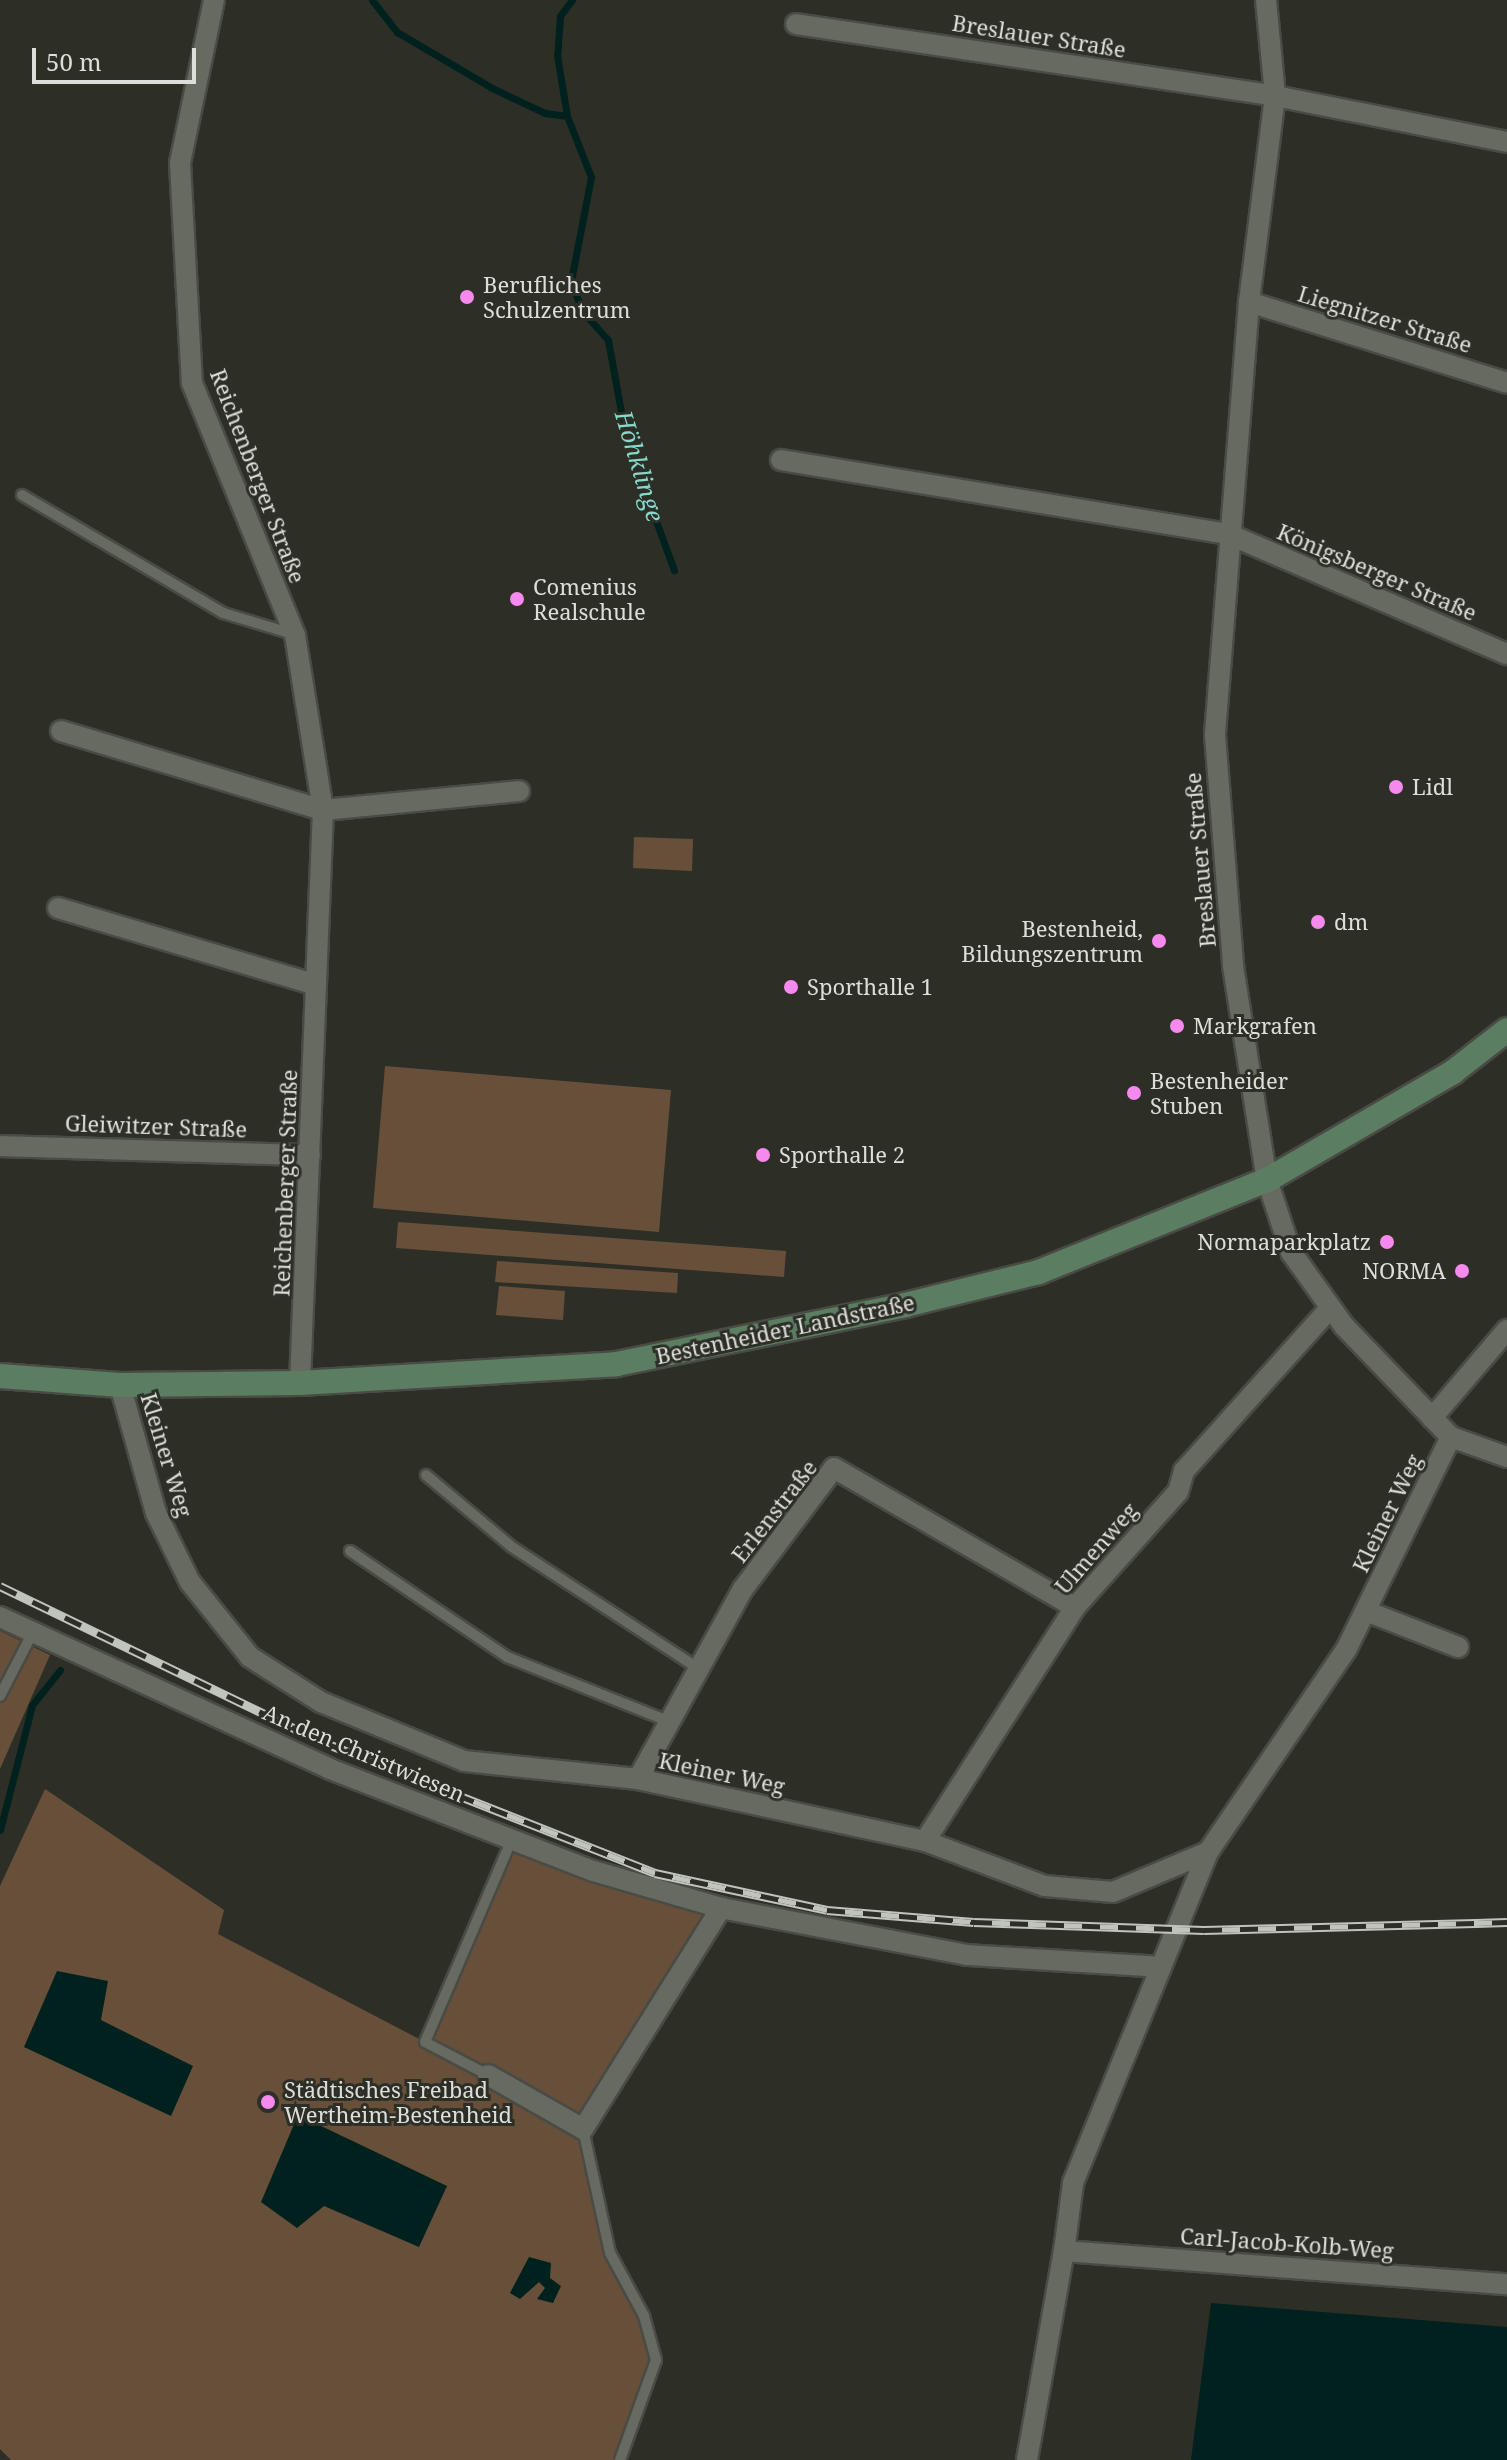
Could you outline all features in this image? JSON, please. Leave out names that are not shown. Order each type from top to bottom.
[{"type":"main road","name":"Bestenheider Landstraße","points":[[0,1376],[120,1385],[300,1383],[616,1364],[1039,1272],[1169,1223],[1267,1180],[1453,1072],[1507,1030]]},
{"type":"street","name":"Reichenberger Straße","points":[[214,0],[180,163],[192,383],[295,635],[323,810],[300,1383]]},
{"type":"street","name":"Breslauer Straße","points":[[1266,0],[1275,96],[1249,302],[1228,534],[1217,762],[1233,966],[1267,1180],[1291,1252],[1330,1308],[1451,1437]]},
{"type":"street","name":"Breslauer Straße","points":[[796,24],[1275,96]]},
{"type":"street","points":[[1275,96],[1507,142]]},
{"type":"street","name":"Liegnitzer Straße","points":[[1249,302],[1507,383]]},
{"type":"street","points":[[781,460],[1228,534]]},
{"type":"street","name":"Königsberger Straße","points":[[1228,534],[1507,654]]},
{"type":"street","points":[[61,731],[323,810],[519,791]]},
{"type":"street","points":[[58,908],[316,985]]},
{"type":"street","name":"Gleiwitzer Straße","points":[[0,1146],[310,1155]]},
{"type":"street","name":"Ulmenweg","points":[[925,1841],[1075,1607],[1178,1492],[1184,1471],[1330,1308]]},
{"type":"street","points":[[1432,1418],[1507,1330]]},
{"type":"street","name":"Kleiner Weg","points":[[120,1385],[156,1513],[190,1582],[250,1657],[321,1702],[464,1761],[638,1779],[925,1841],[1045,1886],[1113,1892],[1208,1852],[1346,1650],[1451,1437]]},
{"type":"street","points":[[1451,1437],[1507,1457]]},
{"type":"street","name":"Erlenstraße","points":[[638,1779],[743,1589],[834,1468],[1075,1607]]},
{"type":"street","points":[[1366,1611],[1458,1647]]},
{"type":"street","name":"An den Christwiesen","points":[[0,1617],[330,1769],[593,1871],[721,1908],[967,1955],[1161,1967]]},
{"type":"street","points":[[1027,2460],[1073,2183],[1208,1852]]},
{"type":"street","points":[[488,2075],[583,2129],[721,1908]]},
{"type":"street","name":"Carl-Jacob-Kolb-Weg","points":[[1064,2251],[1507,2284]]},
{"type":"lane","points":[[22,495],[223,613],[295,635]]},
{"type":"lane","points":[[426,1475],[512,1547],[699,1669]]},
{"type":"lane","points":[[350,1551],[507,1657],[670,1722]]},
{"type":"lane","points":[[0,1696],[33,1632]]},
{"type":"lane","points":[[488,2075],[425,2042],[512,1839]]},
{"type":"lane","points":[[583,2129],[610,2253],[644,2316],[656,2360],[620,2460]]},
{"type":"shaded area","points":[[634,837],[693,839],[692,871],[633,868]]},
{"type":"shaded area","points":[[385,1066],[671,1090],[659,1232],[373,1208]]},
{"type":"shaded area","points":[[398,1222],[786,1251],[784,1277],[396,1248]]},
{"type":"shaded area","points":[[497,1261],[678,1273],[677,1293],[495,1282]]},
{"type":"shaded area","points":[[499,1286],[565,1291],[563,1320],[496,1315]]},
{"type":"shaded area","points":[[0,1631],[50,1655],[0,1769]]},
{"type":"shaded area","name":"Städtisches Freibad Wertheim-Bestenheid","points":[[45,1789],[224,1910],[218,1934],[425,2042],[512,1839],[721,1908],[583,2129],[610,2253],[644,2316],[656,2360],[620,2460],[11,2460],[0,2449],[0,1886]]},
{"type":"water","points":[[57,1971],[108,1981],[101,2020],[193,2066],[171,2116],[24,2047]]},
{"type":"water","points":[[298,2115],[447,2186],[419,2247],[324,2206],[297,2228],[261,2202]]},
{"type":"water","points":[[529,2257],[551,2263],[550,2278],[561,2286],[553,2303],[537,2299],[545,2288],[539,2282],[520,2299],[510,2293]]},
{"type":"water","points":[[1211,2303],[1507,2327],[1507,2460],[1191,2460]]},
{"type":"waterway","points":[[372,0],[397,32],[492,88],[545,113],[567,116]]},
{"type":"waterway","name":"Höhklinge","points":[[572,0],[560,16],[557,55],[567,116],[591,177],[571,281],[582,311],[608,340],[626,439],[674,570]]},
{"type":"waterway","name":"Höhklinge","points":[[0,1830],[32,1705],[60,1670]]},
{"type":"railway","points":[[0,1586],[323,1742],[655,1873],[827,1910],[974,1922],[1204,1930],[1507,1922]]},
{"type":"place","name":"Berufliches Schulzentrum","points":[[467,297]]},
{"type":"place","name":"Comenius Realschule","points":[[517,599]]},
{"type":"place","name":"Lidl","points":[[1396,787]]},
{"type":"place","name":"dm","points":[[1318,922]]},
{"type":"place","name":"Bestenheid, Bildungszentrum","points":[[1159,941]]},
{"type":"place","name":"Sporthalle 1","points":[[791,987]]},
{"type":"place","name":"Markgrafen","points":[[1177,1026]]},
{"type":"place","name":"Bestenheider Stuben","points":[[1134,1093]]},
{"type":"place","name":"Sporthalle 2","points":[[763,1155]]},
{"type":"place","name":"Normaparkplatz","points":[[1387,1242]]},
{"type":"place","name":"NORMA","points":[[1462,1271]]},
{"type":"place","name":"Städtisches Freibad Wertheim-Bestenheid","points":[[268,2102]]}]
